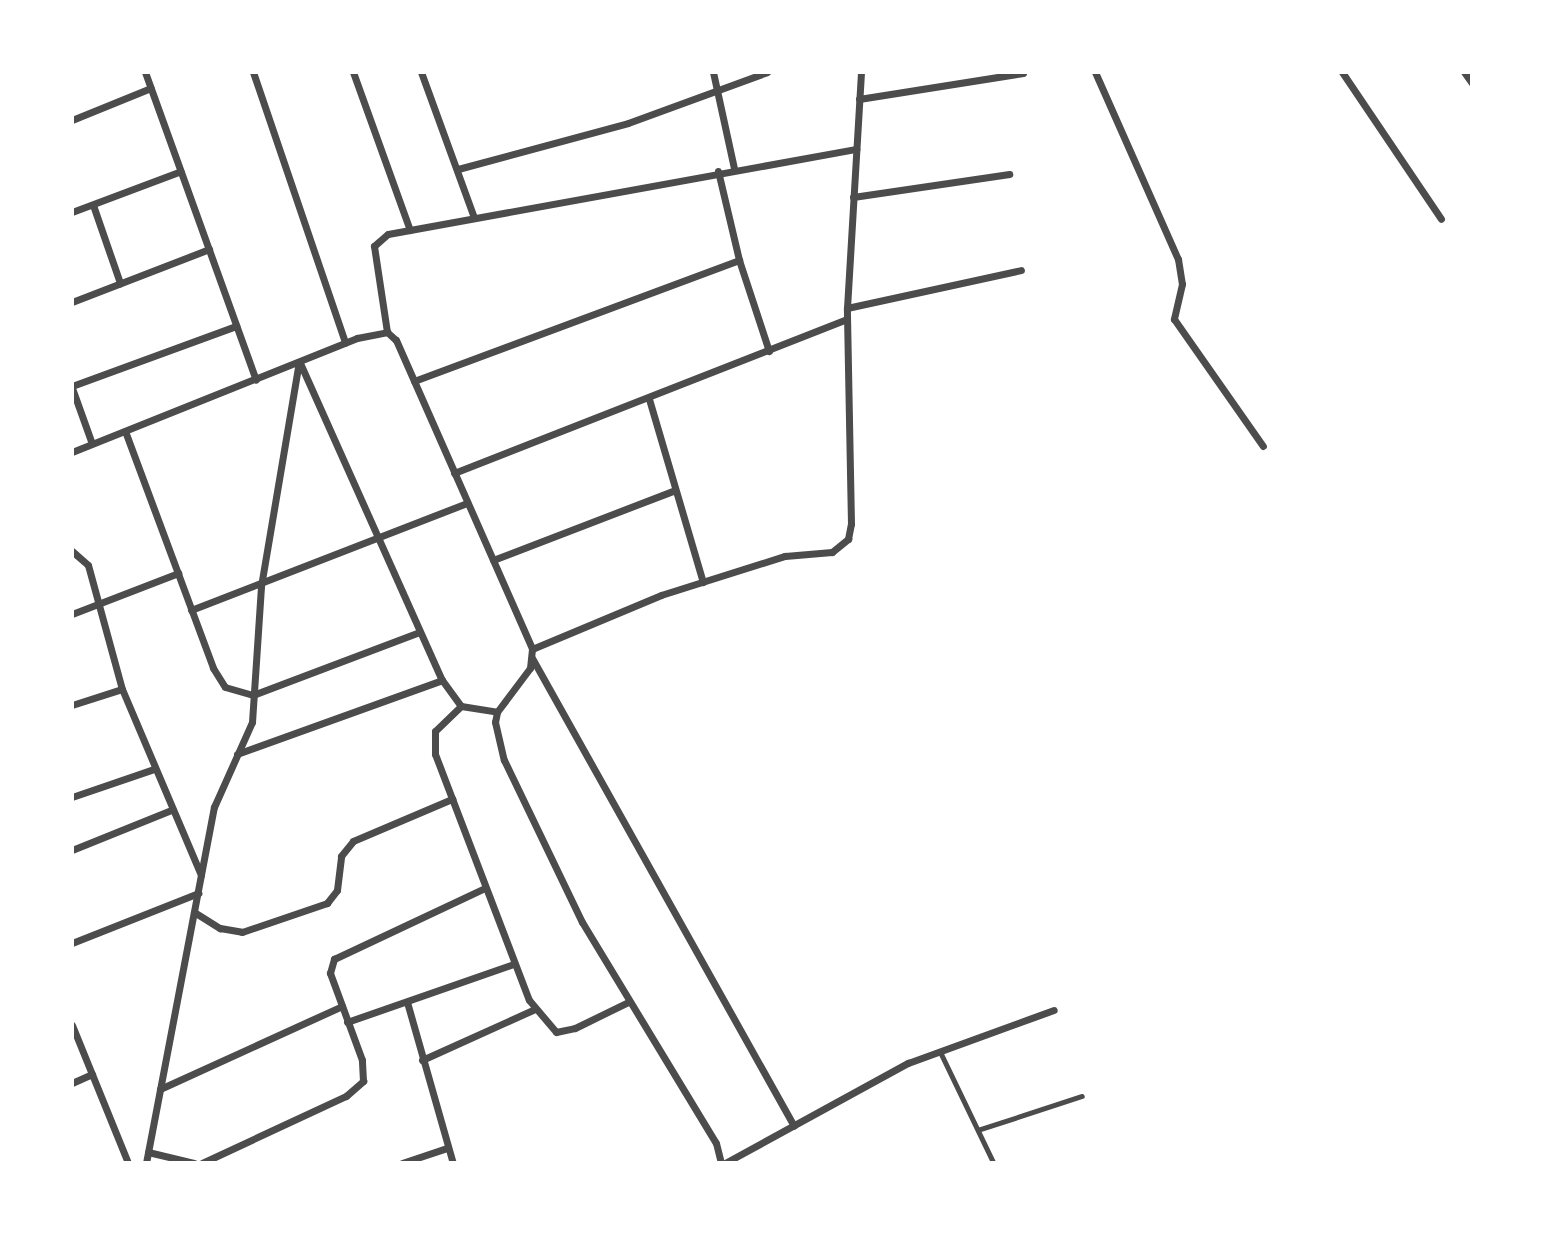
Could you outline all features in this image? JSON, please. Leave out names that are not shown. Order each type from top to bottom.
[{"type":"street","points":[[145,72],[256,380]]},
{"type":"street","points":[[253,72],[345,343]]},
{"type":"street","points":[[353,72],[410,230]]},
{"type":"street","points":[[421,72],[474,218]]},
{"type":"street","points":[[713,72],[734,168]]},
{"type":"street","points":[[458,169],[628,123],[767,72]]},
{"type":"street","points":[[532,649],[702,582],[785,556],[832,552],[848,539],[851,524],[847,308],[861,72]]},
{"type":"street","points":[[1095,72],[1178,259],[1182,284],[1174,319],[1263,446]]},
{"type":"street","points":[[1342,72],[1441,219]]},
{"type":"street","points":[[1464,72],[1472,83]]},
{"type":"street","points":[[859,99],[1023,73]]},
{"type":"street","points":[[72,120],[151,88]]},
{"type":"street","points":[[794,1126],[533,658],[532,649],[396,340],[387,332],[374,246],[388,234],[734,168],[856,149]]},
{"type":"street","points":[[72,212],[181,171]]},
{"type":"street","points":[[718,171],[739,260],[769,351]]},
{"type":"street","points":[[853,197],[1009,174]]},
{"type":"street","points":[[93,205],[120,283]]},
{"type":"street","points":[[72,302],[209,249]]},
{"type":"street","points":[[414,381],[739,260]]},
{"type":"street","points":[[847,308],[1021,270]]},
{"type":"street","points":[[454,473],[649,399],[847,319]]},
{"type":"street","points":[[92,444],[72,387],[236,326]]},
{"type":"street","points":[[72,452],[345,343],[387,332]]},
{"type":"street","points":[[299,362],[442,680],[461,706],[497,712]]},
{"type":"street","points":[[146,1163],[214,807],[237,754],[248,736],[261,586],[299,362]]},
{"type":"street","points":[[649,399],[702,582]]},
{"type":"street","points":[[125,431],[219,681],[233,691],[253,695],[421,632]]},
{"type":"street","points":[[493,560],[676,490]]},
{"type":"street","points":[[191,610],[261,586],[467,503]]},
{"type":"street","points":[[72,551],[88,565],[97,606],[122,689],[201,876]]},
{"type":"street","points":[[72,614],[177,573]]},
{"type":"street","points":[[533,658],[497,712],[495,722],[504,760],[582,922],[628,1002],[716,1143],[723,1163],[940,1050],[1054,1010]]},
{"type":"street","points":[[237,754],[442,680]]},
{"type":"street","points":[[72,705],[122,689]]},
{"type":"street","points":[[461,706],[440,723],[432,742],[514,964],[534,1009],[548,1028],[564,1031],[628,1002]]},
{"type":"street","points":[[72,797],[154,769]]},
{"type":"street","points":[[194,912],[220,928],[242,932],[327,903],[337,890],[341,856],[353,841],[452,799]]},
{"type":"street","points":[[72,850],[171,810]]},
{"type":"street","points":[[202,1163],[358,1087],[364,1071],[329,966],[340,954],[485,888]]},
{"type":"street","points":[[72,943],[198,893]]},
{"type":"street","points":[[347,1023],[514,964]]},
{"type":"street","points":[[407,1002],[453,1163]]},
{"type":"street","points":[[160,1089],[342,1006]]},
{"type":"street","points":[[422,1060],[534,1009]]},
{"type":"street","points":[[72,1025],[128,1163]]},
{"type":"street","points":[[72,1083],[92,1074]]},
{"type":"street","points":[[402,1163],[447,1148]]},
{"type":"street","points":[[148,1152],[194,1163]]},
{"type":"lane","points":[[940,1050],[994,1163]]},
{"type":"lane","points":[[978,1130],[1082,1096]]}]
